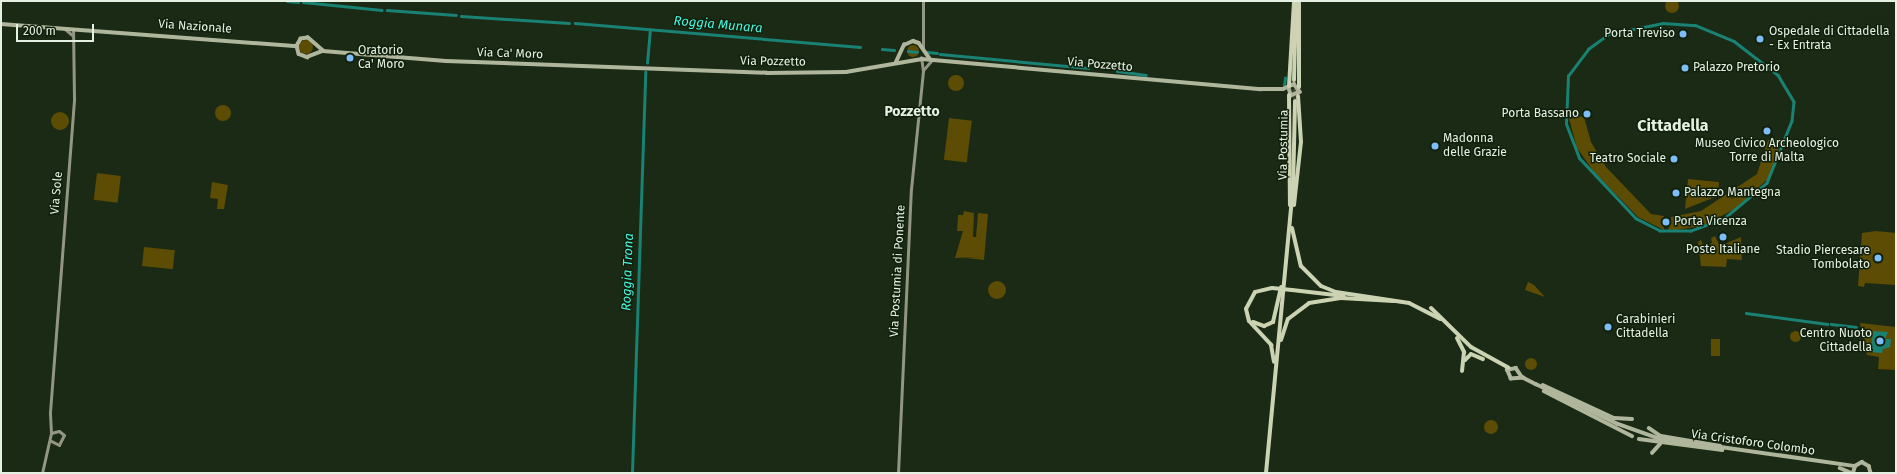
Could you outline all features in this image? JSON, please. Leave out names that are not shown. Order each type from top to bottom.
[{"type":"highway","points":[[1294,80],[1297,1]]},
{"type":"highway","points":[[1297,1],[1299,87]]},
{"type":"highway","points":[[1288,87],[1297,1]]},
{"type":"highway","points":[[1289,95],[1291,215],[1296,255],[1316,282],[1336,292],[1402,301],[1425,308],[1442,320],[1492,362]]},
{"type":"highway","points":[[1266,473],[1291,215],[1300,159],[1298,96]]},
{"type":"highway","name":"Via Postumia","points":[[1291,215],[1295,101]]},
{"type":"highway","points":[[1247,316],[1261,326],[1275,319],[1287,253]]},
{"type":"highway","points":[[1247,316],[1252,294],[1272,288],[1402,301]]},
{"type":"highway","points":[[1273,396],[1282,332],[1288,319],[1300,307],[1342,298],[1402,301]]},
{"type":"highway","points":[[1431,308],[1462,344],[1465,362]]},
{"type":"highway","points":[[1247,316],[1273,350],[1270,424]]},
{"type":"highway","points":[[1462,371],[1465,362],[1471,354],[1508,370]]},
{"type":"main road","name":"Via Postumia di Ponente","points":[[898,473],[910,189],[923,69],[920,56],[923,1]]},
{"type":"main road","name":"Via Nazionale","points":[[1,24],[73,28],[291,47],[297,46]]},
{"type":"main road","points":[[62,28],[73,36],[82,29]]},
{"type":"main road","name":"Via Sole","points":[[42,473],[51,441],[51,421],[74,98],[73,28]]},
{"type":"main road","points":[[895,63],[903,53],[907,43],[916,42],[922,33]]},
{"type":"main road","points":[[298,51],[297,46],[305,37],[323,51]]},
{"type":"main road","name":"Via Pozzetto","points":[[916,42],[920,56],[931,61],[1262,89],[1298,96]]},
{"type":"main road","points":[[313,54],[316,46]]},
{"type":"main road","name":"Via Nazionale","points":[[291,47],[298,51]]},
{"type":"main road","name":"Via Ca' Moro","points":[[298,51],[304,56],[323,51],[430,60],[696,71]]},
{"type":"main road","points":[[903,53],[907,60]]},
{"type":"main road","points":[[920,56],[923,69]]},
{"type":"main road","name":"Via Pozzetto","points":[[696,71],[841,73],[895,63],[920,56],[936,61]]},
{"type":"main road","points":[[923,69],[931,61]]},
{"type":"main road","points":[[1288,87],[1289,95]]},
{"type":"main road","points":[[1298,96],[1299,87]]},
{"type":"main road","name":"Via Pozzetto","points":[[1262,89],[1299,87]]},
{"type":"main road","points":[[1632,419],[1616,419],[1524,378],[1509,378],[1508,370],[1515,367],[1524,378],[1632,436]]},
{"type":"main road","points":[[1517,378],[1519,373]]},
{"type":"main road","name":"Via Cristoforo Colombo","points":[[1536,384],[1618,424],[1675,442],[1743,450],[1829,464],[1855,466],[1863,462],[1870,471]]},
{"type":"main road","points":[[47,453],[64,440],[51,421]]},
{"type":"main road","points":[[1649,428],[1661,436],[1743,450]]},
{"type":"main road","points":[[51,433],[59,431]]},
{"type":"main road","points":[[1639,439],[1661,444],[1743,450]]},
{"type":"main road","points":[[51,441],[57,445]]},
{"type":"main road","points":[[1652,453],[1661,444]]},
{"type":"main road","name":"Via Cristoforo Colombo","points":[[1829,464],[1852,473]]},
{"type":"main road","points":[[1852,473],[1855,466]]},
{"type":"main road","points":[[1870,471],[1877,473]]},
{"type":"shaded area","points":[[1672,-1],[1677,1],[1679,6],[1677,11],[1672,13],[1667,11],[1665,6],[1667,1]]},
{"type":"shaded area","points":[[306,40],[311,42],[313,47],[311,52],[306,54],[301,52],[299,47],[301,42]]},
{"type":"shaded area","points":[[913,45],[917,47],[919,51],[917,55],[913,57],[909,55],[907,51],[909,47]]},
{"type":"shaded area","points":[[956,75],[962,77],[964,83],[962,89],[956,91],[950,89],[948,83],[950,77]]},
{"type":"shaded area","points":[[220,105],[226,105],[231,110],[229,119],[226,121],[220,121],[215,116],[215,110]]},
{"type":"shaded area","points":[[60,112],[66,115],[69,121],[66,127],[60,130],[54,127],[51,121],[54,115]]},
{"type":"shaded area","points":[[1568,115],[1584,117],[1591,142],[1606,167],[1651,214],[1664,216],[1664,230],[1638,217],[1594,172],[1577,148]]},
{"type":"shaded area","points":[[949,118],[972,121],[967,162],[944,160]]},
{"type":"shaded area","points":[[1782,138],[1770,177],[1735,209],[1702,226],[1668,231],[1671,217],[1701,211],[1757,174],[1768,140]]},
{"type":"shaded area","points":[[97,173],[121,176],[118,203],[94,200]]},
{"type":"shaded area","points":[[1688,179],[1719,182],[1718,196],[1685,209]]},
{"type":"shaded area","points":[[212,182],[228,185],[224,209],[217,209],[218,199],[210,198]]},
{"type":"shaded area","points":[[964,211],[974,213],[973,237],[976,237],[978,213],[988,214],[984,260],[966,258],[983,257],[955,258],[963,231],[957,231],[958,215],[963,215]]},
{"type":"shaded area","name":"Stadio Piercesare Tombolato","points":[[1876,231],[1896,233],[1896,285],[1865,283],[1864,287],[1858,286],[1862,233]]},
{"type":"shaded area","points":[[1715,236],[1720,246],[1741,237],[1742,260],[1727,259],[1726,267],[1701,266],[1698,242],[1701,240],[1704,247],[1712,243],[1711,238]]},
{"type":"shaded area","points":[[144,247],[175,250],[173,269],[142,266]]},
{"type":"shaded area","points":[[997,281],[1003,284],[1006,290],[1003,296],[997,299],[991,296],[988,290],[991,284]]},
{"type":"shaded area","points":[[1528,282],[1534,285],[1545,297],[1525,290]]},
{"type":"shaded area","name":"Centro Nuoto Cittadella","points":[[1860,323],[1896,327],[1896,370],[1878,369],[1879,357],[1867,355]]},
{"type":"shaded area","points":[[1795,330],[1799,332],[1801,336],[1799,340],[1795,342],[1791,340],[1789,336],[1791,332]]},
{"type":"shaded area","points":[[1711,339],[1720,339],[1720,356],[1711,356]]},
{"type":"shaded area","points":[[1529,358],[1533,358],[1537,364],[1533,370],[1529,370],[1525,366],[1525,362]]},
{"type":"shaded area","points":[[1491,420],[1496,422],[1498,427],[1496,432],[1491,434],[1486,432],[1484,427],[1486,422]]},
{"type":"water","points":[[1873,331],[1888,332],[1885,339],[1891,339],[1890,347],[1883,349],[1882,353],[1871,352]]},
{"type":"waterway","name":"Roggia Munara","points":[[287,1],[298,2]]},
{"type":"waterway","name":"Roggia Munara","points":[[303,2],[382,10]]},
{"type":"waterway","name":"Roggia Munara","points":[[387,10],[456,15]]},
{"type":"waterway","name":"Roggia Munara","points":[[461,16],[569,23]]},
{"type":"waterway","name":"Roggia Munara","points":[[575,23],[860,47]]},
{"type":"waterway","points":[[1663,23],[1695,25],[1734,41],[1778,75],[1794,102],[1792,121],[1767,183],[1724,219],[1691,231],[1660,231],[1636,219],[1579,158],[1566,124],[1568,76],[1588,49],[1609,34],[1663,23]]},
{"type":"waterway","name":"Roggia Trona","points":[[647,63],[650,30]]},
{"type":"waterway","name":"Roggia Munara","points":[[882,49],[894,50]]},
{"type":"waterway","name":"Roggia Munara","points":[[908,51],[917,52]]},
{"type":"waterway","name":"Roggia Munara","points":[[927,52],[937,53]]},
{"type":"waterway","name":"Roggia Munara","points":[[940,54],[1088,68]]},
{"type":"waterway","name":"Roggia Munara","points":[[1117,71],[1146,75]]},
{"type":"waterway","name":"Roggia Trona","points":[[632,473],[645,72]]},
{"type":"waterway","name":"Roggia Munara","points":[[1284,86],[1285,78]]},
{"type":"waterway","name":"Roggia Munara","points":[[1746,313],[1827,324]]},
{"type":"waterway","name":"Roggia Munara","points":[[1831,324],[1856,327]]},
{"type":"tunnel","points":[[1294,83],[1295,101]]},
{"type":"place","name":"Porta Treviso","points":[[1683,34]]},
{"type":"place","name":"Ospedale di Cittadella - Ex Entrata","points":[[1760,39]]},
{"type":"place","name":"Oratorio Ca' Moro","points":[[350,58]]},
{"type":"place","name":"Palazzo Pretorio","points":[[1685,68]]},
{"type":"place","name":"Porta Bassano","points":[[1587,114]]},
{"type":"place","name":"Museo Civico Archeologico Torre di Malta","points":[[1767,131]]},
{"type":"place","name":"Madonna delle Grazie","points":[[1435,146]]},
{"type":"place","name":"Teatro Sociale","points":[[1674,159]]},
{"type":"place","name":"Palazzo Mantegna","points":[[1676,193]]},
{"type":"place","name":"Porta Vicenza","points":[[1666,222]]},
{"type":"place","name":"Poste Italiane","points":[[1723,237]]},
{"type":"place","name":"Stadio Piercesare Tombolato","points":[[1878,258]]},
{"type":"place","name":"Carabinieri Cittadella","points":[[1608,327]]},
{"type":"place","name":"Centro Nuoto Cittadella","points":[[1880,341]]},
{"type":"district","name":"Pozzetto","points":[[912,112]]},
{"type":"district","name":"Cittadella","points":[[1673,126]]}]
